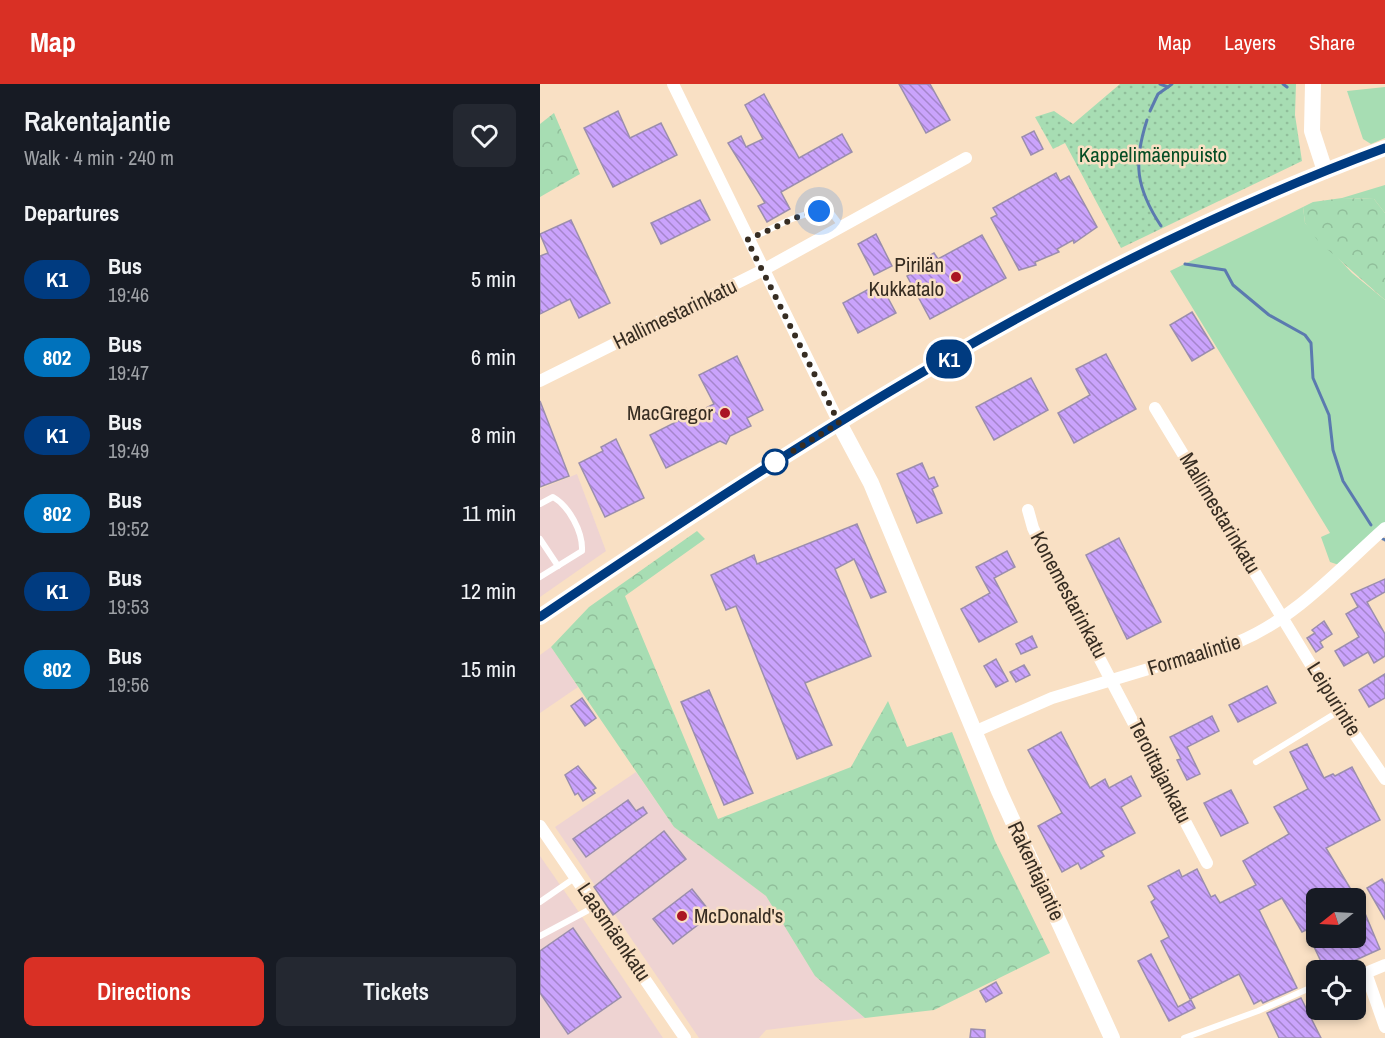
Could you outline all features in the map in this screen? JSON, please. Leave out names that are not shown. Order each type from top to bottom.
[{"type":"main road","points":[[1313,84],[1312,131],[1325,171]]},
{"type":"main road","points":[[540,617],[721,496],[839,423],[1019,318],[1241,208],[1325,171],[1385,148]]},
{"type":"main road","name":"Rakentajantie","points":[[839,423],[871,483],[974,732],[1112,1038]]},
{"type":"street","name":"Rakentajantie","points":[[673,84],[747,240],[839,423]]},
{"type":"street","name":"Hallimestarinkatu","points":[[540,381],[763,270],[966,158]]},
{"type":"street","name":"Mallimestarinkatu","points":[[1155,408],[1284,619]]},
{"type":"street","name":"Konemestarinkatu","points":[[1028,510],[1033,528],[1052,568],[1113,679]]},
{"type":"street","name":"Formaalintie","points":[[974,732],[1052,698],[1238,642],[1284,619],[1385,528]]},
{"type":"street","name":"Leipurintie","points":[[1284,619],[1339,711],[1384,774]]},
{"type":"street","name":"Teroittajankatu","points":[[1113,679],[1207,863]]},
{"type":"street","name":"Laasmäenkatu","points":[[540,826],[685,1038]]},
{"type":"street","points":[[1366,973],[1385,965]]},
{"type":"street","points":[[1366,986],[1385,1027]]},
{"type":"lane","points":[[747,240],[802,215],[819,211],[832,214],[842,228]]},
{"type":"lane","points":[[540,504],[553,497],[565,504],[583,542],[582,551],[540,577]]},
{"type":"lane","points":[[540,539],[558,566]]},
{"type":"lane","points":[[1256,762],[1339,711]]},
{"type":"lane","points":[[540,902],[576,877]]},
{"type":"lane","points":[[540,936],[596,905]]},
{"type":"lane","points":[[1184,1038],[1258,1011],[1306,990]]},
{"type":"shaded area","points":[[577,474],[606,551],[540,597],[540,489]]},
{"type":"shaded area","points":[[551,647],[578,687],[540,713],[540,655]]},
{"type":"shaded area","points":[[636,772],[674,827],[766,896],[815,976],[865,1018],[766,1030],[759,1038],[699,1038],[555,827]]},
{"type":"shaded area","points":[[540,856],[572,902],[663,1038],[540,1038]]},
{"type":"green space","name":"Kappelimäenpuisto","points":[[1120,84],[1296,84],[1295,115],[1302,161],[1121,248],[1065,143],[1053,149],[1035,117],[1054,111],[1073,124]]},
{"type":"green space","points":[[1385,87],[1385,138],[1371,144],[1363,139],[1347,91]]},
{"type":"green space","points":[[554,113],[580,174],[540,197],[540,124]]},
{"type":"green space","points":[[1385,185],[1385,213],[1374,199],[1342,198]]},
{"type":"green space","points":[[1342,198],[1374,199],[1385,213],[1385,300],[1318,241],[1305,223],[1303,207],[1313,202]]},
{"type":"green space","points":[[1303,207],[1305,223],[1352,273],[1385,300],[1385,526],[1342,566],[1330,562],[1321,537],[1330,533],[1170,271]]},
{"type":"green space","points":[[697,531],[705,539],[625,596],[718,819],[851,767],[888,701],[907,747],[952,732],[995,841],[1050,953],[934,1010],[865,1018],[815,976],[766,896],[674,827],[551,647],[589,607]]},
{"type":"building","points":[[899,84],[930,84],[950,120],[926,133]]},
{"type":"building","points":[[764,94],[799,158],[842,134],[852,152],[781,192],[790,209],[767,222],[758,206],[765,203],[728,143],[741,136],[746,147],[763,139],[745,105]]},
{"type":"building","points":[[618,111],[630,138],[661,123],[677,155],[613,187],[584,128]]},
{"type":"building","points":[[1034,131],[1043,149],[1031,155],[1022,137]]},
{"type":"building","points":[[1056,173],[1060,181],[1069,176],[1097,227],[1074,243],[1073,240],[1057,249],[1059,252],[1035,262],[1036,265],[1019,270],[991,218],[997,215],[993,208]]},
{"type":"building","points":[[700,200],[710,220],[661,244],[651,223]]},
{"type":"building","points":[[571,220],[610,303],[579,318],[570,299],[540,314],[540,256],[548,253],[540,234]]},
{"type":"building","points":[[876,234],[892,266],[874,275],[858,244]]},
{"type":"building","name":"Pirilän Kukkatalo","points":[[982,235],[1006,278],[930,319],[907,276],[926,266],[922,260],[934,253],[938,259]]},
{"type":"building","points":[[880,283],[896,313],[858,333],[843,303]]},
{"type":"building","points":[[1192,312],[1214,348],[1192,361],[1170,325]]},
{"type":"building","points":[[1106,354],[1136,409],[1074,443],[1058,413],[1090,395],[1076,369]]},
{"type":"building","name":"MacGregor","points":[[737,356],[763,410],[747,418],[751,426],[730,436],[726,444],[720,441],[666,468],[650,435],[682,419],[678,411],[686,408],[690,416],[714,404],[699,375]]},
{"type":"building","points":[[1031,378],[1048,410],[994,440],[976,407]]},
{"type":"building","points":[[540,401],[569,476],[540,487]]},
{"type":"building","points":[[616,439],[644,498],[605,517],[579,463],[603,451],[601,447]]},
{"type":"building","points":[[922,463],[929,479],[934,477],[938,486],[932,489],[942,513],[917,523],[897,474]]},
{"type":"building","points":[[857,524],[886,592],[871,598],[854,559],[835,569],[871,656],[805,683],[832,745],[797,759],[736,606],[726,610],[711,575],[754,555],[757,564]]},
{"type":"building","points":[[1119,538],[1161,622],[1127,639],[1086,555]]},
{"type":"building","points":[[1007,551],[1015,567],[994,578],[1017,622],[979,642],[961,609],[990,593],[976,567]]},
{"type":"building","points":[[1385,579],[1385,592],[1367,602],[1385,634],[1385,656],[1374,663],[1368,652],[1344,666],[1335,651],[1359,637],[1346,614],[1358,607],[1351,594]]},
{"type":"building","points":[[1324,621],[1332,634],[1320,642],[1323,647],[1316,652],[1307,638],[1315,633],[1312,630]]},
{"type":"building","points":[[1032,636],[1037,647],[1021,654],[1016,644]]},
{"type":"building","points":[[996,659],[1008,681],[996,687],[984,666]]},
{"type":"building","points":[[1024,665],[1030,675],[1016,682],[1010,672]]},
{"type":"building","points":[[1385,674],[1385,698],[1369,707],[1359,690]]},
{"type":"building","points":[[1267,686],[1276,703],[1238,722],[1229,705]]},
{"type":"building","points":[[709,690],[753,793],[724,805],[681,702]]},
{"type":"building","points":[[582,698],[596,718],[585,726],[571,706]]},
{"type":"building","points":[[1212,716],[1219,731],[1187,747],[1200,774],[1187,780],[1177,760],[1181,759],[1170,737]]},
{"type":"building","points":[[1061,732],[1090,788],[1105,779],[1109,788],[1131,776],[1141,796],[1121,807],[1135,833],[1101,851],[1104,856],[1081,869],[1078,863],[1062,872],[1038,826],[1062,813],[1028,750]]},
{"type":"building","points":[[1307,744],[1324,778],[1333,774],[1335,776],[1352,767],[1380,820],[1326,848],[1350,888],[1306,888],[1306,930],[1302,932],[1282,898],[1259,910],[1297,988],[1263,1003],[1261,1000],[1254,1004],[1239,974],[1190,999],[1161,941],[1169,937],[1151,902],[1155,899],[1148,886],[1179,870],[1182,877],[1197,869],[1211,897],[1215,895],[1220,903],[1256,885],[1243,861],[1289,834],[1274,807],[1308,789],[1290,752]]},
{"type":"building","points":[[578,766],[596,788],[593,790],[595,793],[583,801],[578,793],[575,795],[565,775]]},
{"type":"building","points":[[1231,790],[1248,823],[1221,836],[1204,803]]},
{"type":"building","points":[[628,800],[636,811],[643,807],[647,813],[586,857],[573,839]]},
{"type":"building","points":[[664,831],[686,859],[613,915],[594,887]]},
{"type":"building","points":[[1382,879],[1385,884],[1385,919],[1367,888]]},
{"type":"building","name":"McDonald's","points":[[692,889],[712,914],[673,944],[653,919]]},
{"type":"building","points":[[1366,916],[1380,949],[1356,960],[1320,960],[1315,948],[1366,948]]},
{"type":"building","points":[[573,928],[621,997],[568,1034],[540,993],[540,951]]},
{"type":"building","points":[[1151,954],[1178,1007],[1191,1000],[1195,1008],[1169,1021],[1138,961]]},
{"type":"building","points":[[996,982],[1002,993],[986,1002],[980,991]]},
{"type":"building","points":[[1301,998],[1306,1008],[1306,1020],[1312,1020],[1321,1038],[1279,1038],[1267,1013]]},
{"type":"building","points":[[971,1029],[985,1030],[985,1038],[970,1038]]},
{"type":"waterway","points":[[1160,84],[1168,87],[1172,84]]},
{"type":"waterway","points":[[1283,84],[1287,87]]},
{"type":"waterway","points":[[1150,111],[1158,94],[1168,87]]},
{"type":"waterway","points":[[1147,120],[1140,149],[1139,175],[1146,199],[1161,226]]},
{"type":"waterway","points":[[1185,264],[1225,270],[1233,285],[1269,315],[1305,335],[1311,343],[1313,378],[1329,415],[1333,450],[1343,481],[1371,525]]},
{"type":"bus line","name":"K1","points":[[540,617],[754,475],[1019,318],[1130,261],[1250,204],[1385,148]]},
{"type":"place","name":"Pirilän Kukkatalo","points":[[956,277]]},
{"type":"place","name":"MacGregor","points":[[725,413]]},
{"type":"place","name":"McDonald's","points":[[682,916]]},
{"type":"route","points":[[775,462],[839,423],[747,240],[802,215],[819,211]]}]
